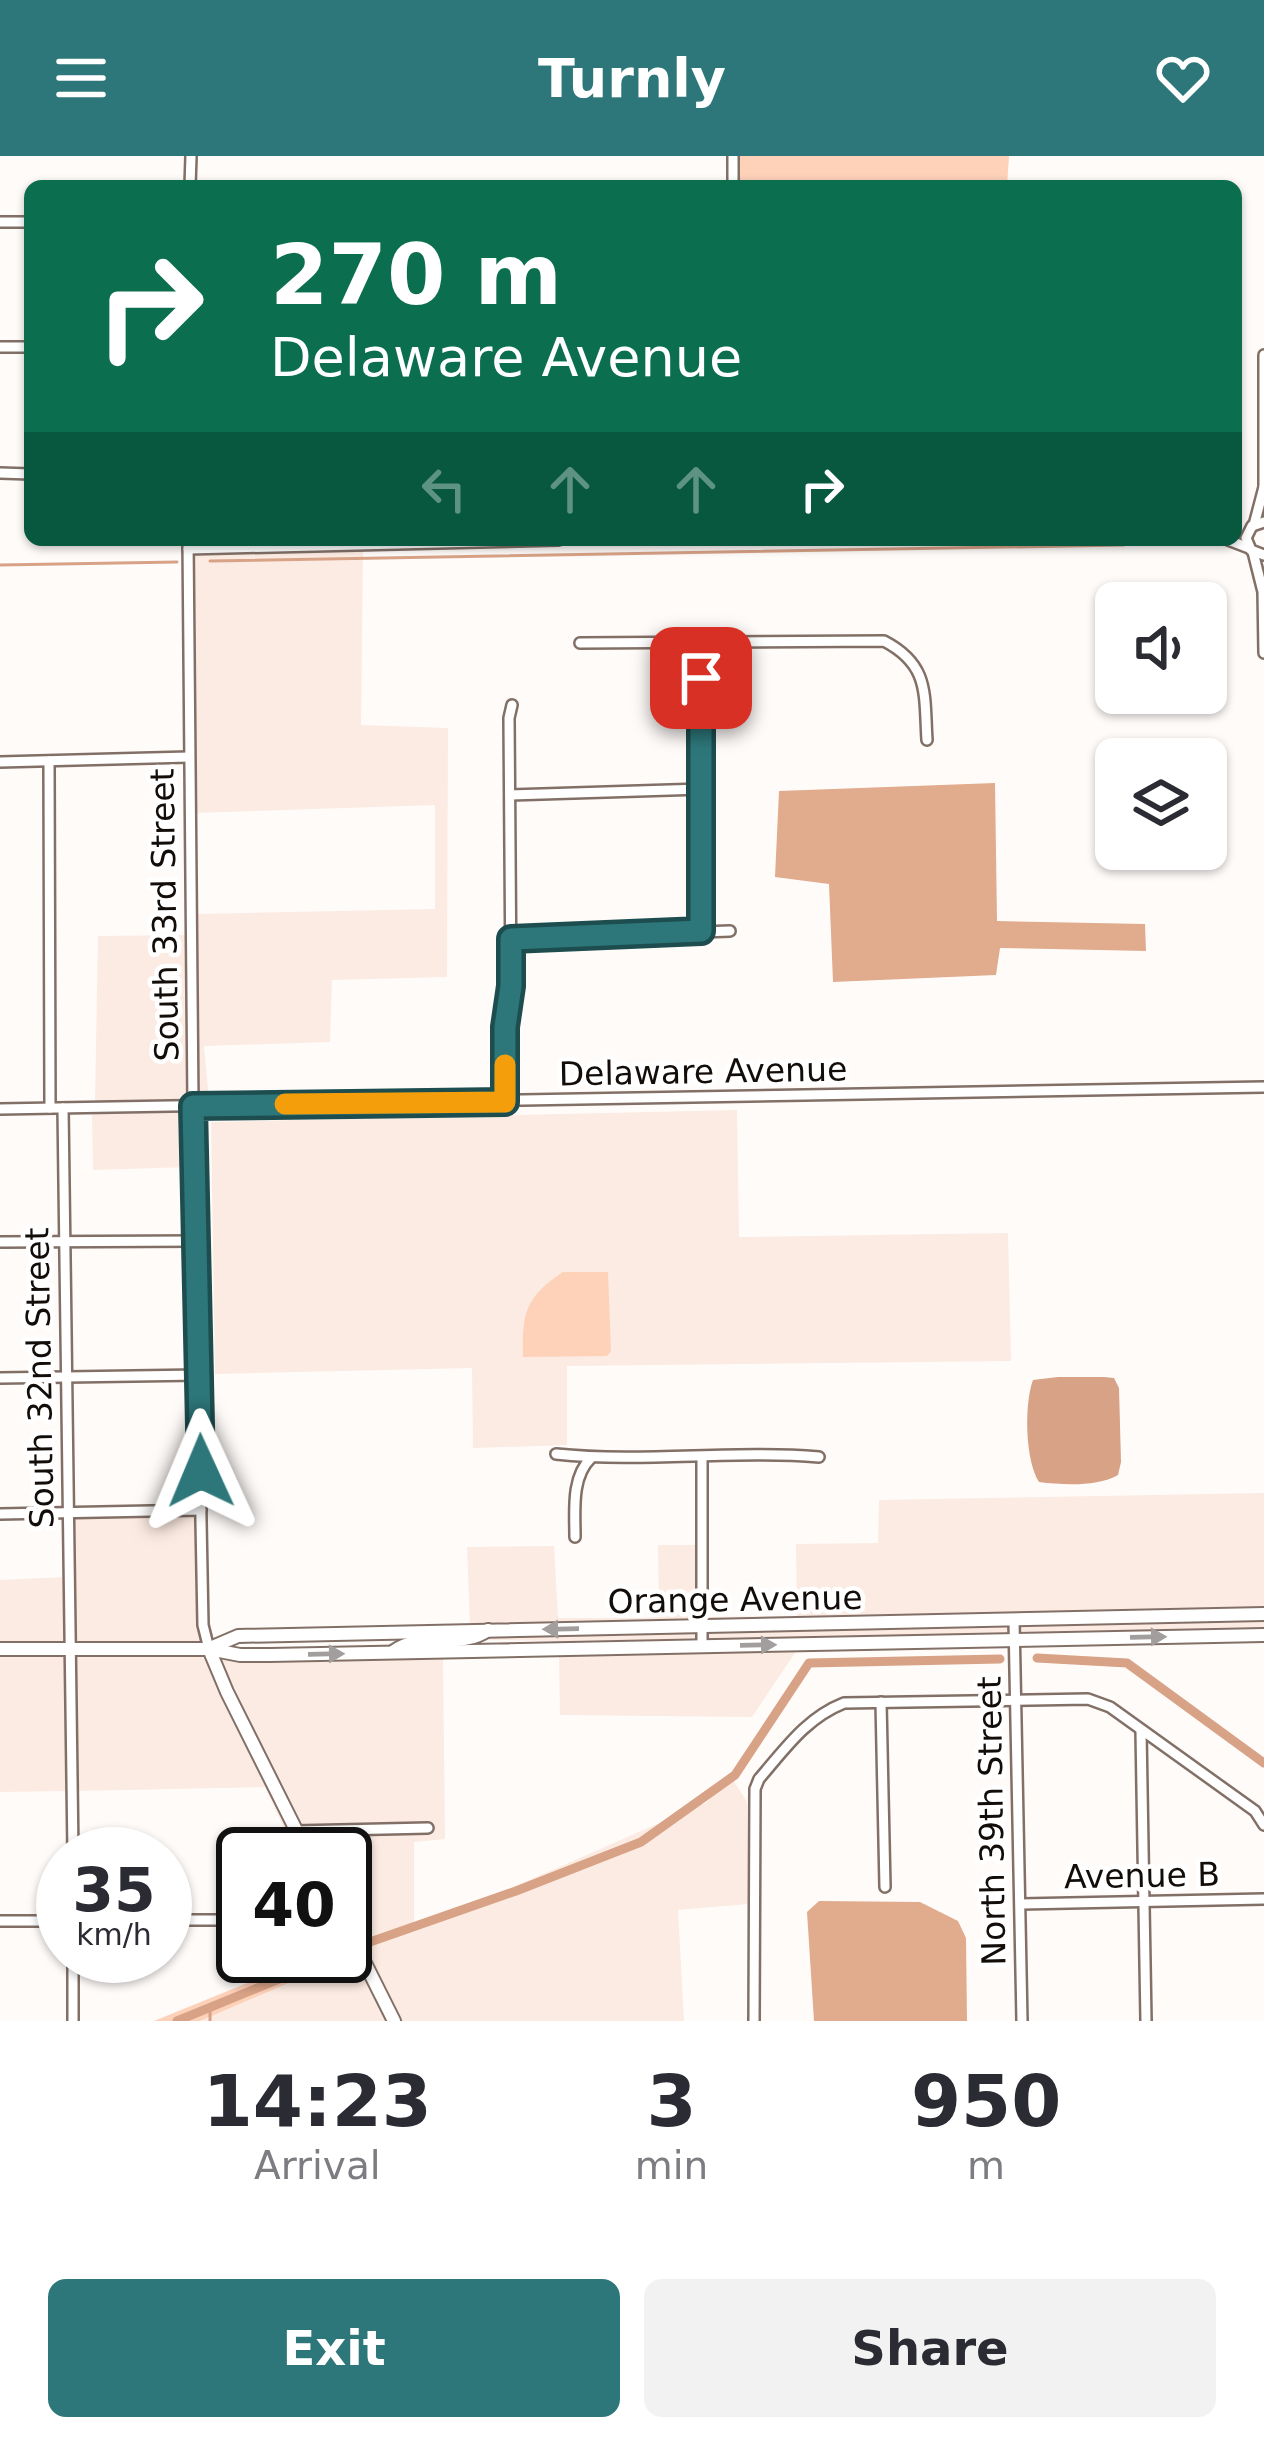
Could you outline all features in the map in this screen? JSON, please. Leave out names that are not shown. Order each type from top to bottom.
[{"type":"main road","name":"Orange Avenue","points":[[209,1649],[238,1636],[1264,1614]]},
{"type":"main road","points":[[392,1653],[405,1644],[470,1640],[489,1630]]},
{"type":"main road","name":"Orange Avenue","points":[[0,1648],[209,1649],[240,1655],[1264,1635]]},
{"type":"main road","points":[[209,1649],[293,1827]]},
{"type":"main road","points":[[372,1977],[394,2021]]},
{"type":"street","points":[[1264,355],[1264,487],[1256,525],[1246,538],[1255,552],[1264,590],[1264,653]]},
{"type":"street","name":"South 33rd Street","points":[[188,546],[193,1106],[203,1625],[209,1649]]},
{"type":"street","points":[[701,641],[701,931]]},
{"type":"street","points":[[580,643],[884,641],[917,667],[928,740]]},
{"type":"street","points":[[505,1102],[505,1027],[511,986],[512,705]]},
{"type":"street","points":[[0,762],[188,758]]},
{"type":"street","name":"South 32nd Street","points":[[49,761],[56,1108],[64,1241],[73,1827]]},
{"type":"street","points":[[510,795],[702,789]]},
{"type":"street","points":[[511,939],[730,931]]},
{"type":"street","name":"Delaware Avenue","points":[[0,1109],[1264,1088]]},
{"type":"street","points":[[0,1242],[197,1241]]},
{"type":"street","points":[[0,1378],[200,1375]]},
{"type":"street","points":[[556,1454],[590,1458],[819,1457]]},
{"type":"street","points":[[702,1457],[702,1645]]},
{"type":"street","points":[[575,1537],[577,1485],[590,1458]]},
{"type":"street","points":[[0,1514],[201,1510]]},
{"type":"street","name":"North 39th Street","points":[[1014,1621],[1022,2021]]},
{"type":"street","points":[[754,2021],[753,1801],[759,1779],[808,1722],[844,1703],[1088,1699],[1110,1707],[1255,1811],[1264,1825]]},
{"type":"street","points":[[881,1702],[885,1887]]},
{"type":"street","points":[[1141,1731],[1147,2021]]},
{"type":"street","points":[[372,1829],[428,1828]]},
{"type":"street","name":"Avenue B","points":[[1021,1904],[1264,1899]]},
{"type":"street","points":[[0,1922],[36,1921]]},
{"type":"street","points":[[73,1983],[74,2021]]},
{"type":"shaded area","points":[[738,156],[1009,156],[1007,180],[737,180]]},
{"type":"shaded area","points":[[363,550],[361,725],[448,728],[447,977],[332,980],[330,1042],[204,1046],[209,1100],[197,1100],[195,914],[435,909],[435,805],[194,813],[193,554]]},
{"type":"shaded area","points":[[995,783],[997,921],[1145,924],[1146,951],[1000,948],[996,975],[833,982],[829,884],[775,877],[779,791]]},
{"type":"shaded area","points":[[186,935],[188,1100],[95,1102],[98,936]]},
{"type":"shaded area","points":[[737,1110],[739,1237],[1008,1233],[1011,1361],[567,1366],[567,1445],[473,1448],[472,1368],[215,1374],[211,1122]]},
{"type":"shaded area","points":[[188,1111],[190,1167],[93,1170],[92,1113]]},
{"type":"shaded area","points":[[563,1272],[608,1272],[611,1351],[607,1356],[523,1357],[528,1308],[540,1290]]},
{"type":"shaded area","points":[[1114,1378],[1119,1388],[1118,1475],[1090,1483],[1039,1482],[1027,1432],[1033,1380]]},
{"type":"shaded area","points":[[1264,1493],[1264,1609],[706,1621],[706,1617],[797,1616],[796,1544],[878,1543],[879,1500]]},
{"type":"shaded area","points":[[197,1516],[198,1625],[203,1644],[76,1643],[73,1517]]},
{"type":"shaded area","points":[[658,1545],[697,1545],[697,1621],[470,1625],[467,1547],[554,1546],[558,1618],[638,1618],[659,1617]]},
{"type":"shaded area","points":[[65,1577],[67,1643],[0,1643],[0,1580]]},
{"type":"shaded area","points":[[1264,1620],[1264,1630],[1019,1635],[1019,1626]]},
{"type":"shaded area","points":[[1009,1626],[1009,1635],[706,1640],[706,1632]]},
{"type":"shaded area","points":[[697,1632],[697,1640],[559,1644],[483,1640],[491,1635]]},
{"type":"shaded area","points":[[797,1650],[752,1717],[560,1715],[559,1655]]},
{"type":"shaded area","points":[[67,1653],[68,1791],[0,1792],[0,1654]]},
{"type":"shaded area","points":[[76,1653],[206,1654],[287,1827],[265,1787],[77,1791]]},
{"type":"shaded area","points":[[217,1656],[443,1657],[445,1839],[414,1842],[414,1931],[707,1802],[730,1775],[747,1802],[749,1904],[678,1910],[684,2021],[399,2021],[372,1966],[372,1834],[432,1833],[432,1823],[298,1826]]},
{"type":"shaded area","points":[[819,1901],[920,1902],[958,1921],[966,1938],[967,2021],[814,2021],[807,1912]]},
{"type":"shaded area","points":[[248,1983],[289,1983],[200,2021],[154,2021]]},
{"type":"shaded area","points":[[290,1983],[369,1983],[388,2021],[200,2021]]},
{"type":"waterway","points":[[210,561],[1067,546]]},
{"type":"waterway","points":[[0,565],[177,562]]},
{"type":"waterway","points":[[412,1113],[491,1112]]},
{"type":"waterway","points":[[333,1115],[380,1114]]},
{"type":"waterway","points":[[229,1116],[319,1115]]},
{"type":"waterway","points":[[1037,1658],[1127,1663],[1264,1763]]},
{"type":"waterway","points":[[372,1941],[641,1842],[735,1775],[809,1663],[1000,1659]]},
{"type":"waterway","points":[[177,2021],[269,1983]]},
{"type":"waterway","points":[[210,2007],[210,2021]]},
{"type":"slow traffic","points":[[285,1104],[505,1102],[505,1065]]},
{"type":"route","points":[[201,1471],[193,1106],[505,1102],[511,939],[701,931],[701,678]]}]
